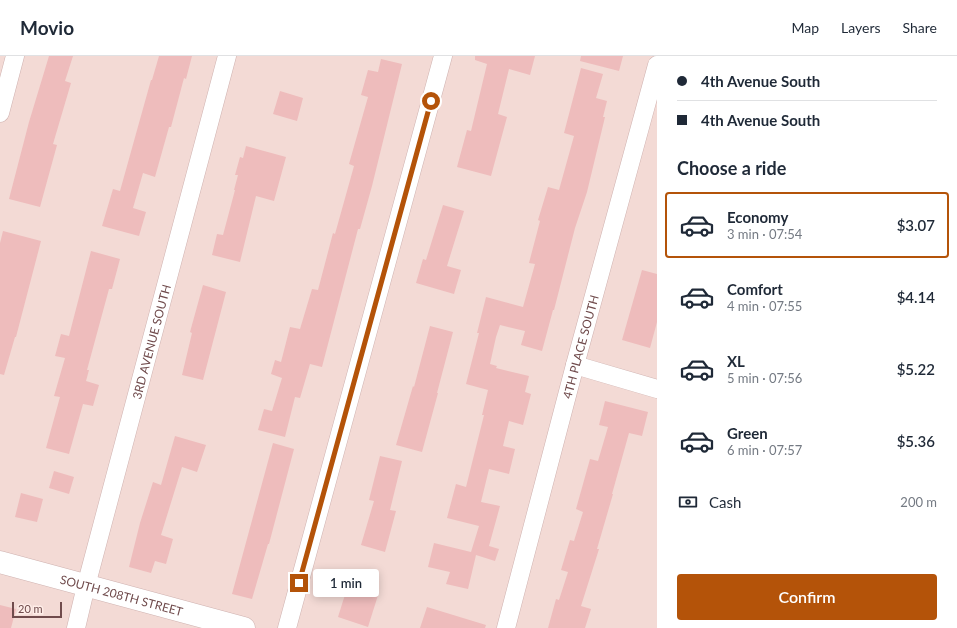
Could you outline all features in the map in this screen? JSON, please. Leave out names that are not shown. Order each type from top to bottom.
[{"type":"street","points":[[0,113],[15,56]]},
{"type":"street","name":"3RD AVENUE SOUTH","points":[[76,628],[227,56]]},
{"type":"street","points":[[287,628],[443,56]]},
{"type":"street","name":"4TH PLACE SOUTH","points":[[506,628],[575,366],[657,65]]},
{"type":"street","points":[[575,366],[657,389]]},
{"type":"street","name":"SOUTH 208TH STREET","points":[[0,562],[244,628]]},
{"type":"shaded area","points":[[0,56],[657,56],[657,628],[0,628]]},
{"type":"building","points":[[49,56],[73,56],[65,81],[71,83],[53,144],[57,145],[40,207],[9,199],[29,122]]},
{"type":"building","points":[[159,56],[192,56],[186,79],[184,78],[171,127],[169,127],[155,177],[143,173],[133,208],[146,212],[139,236],[102,226],[113,189],[120,191]]},
{"type":"building","points":[[475,56],[535,56],[530,75],[509,69],[498,114],[507,117],[491,176],[457,167],[467,130],[471,131],[487,64],[475,60]]},
{"type":"building","points":[[581,56],[623,56],[619,71],[580,61]]},
{"type":"building","points":[[381,59],[402,64],[372,186],[360,229],[358,229],[322,367],[310,364],[300,398],[295,397],[285,437],[258,430],[264,409],[272,411],[282,378],[271,374],[275,360],[281,362],[290,327],[300,329],[312,289],[318,290],[333,233],[335,234],[354,166],[349,164],[368,97],[361,95],[368,70],[378,72]]},
{"type":"building","points":[[581,68],[603,74],[596,98],[607,101],[603,117],[605,117],[587,192],[575,228],[542,351],[521,345],[525,331],[500,325],[490,364],[497,366],[496,368],[529,376],[525,392],[531,394],[523,425],[509,421],[503,446],[515,449],[509,474],[489,469],[481,502],[500,506],[489,546],[499,549],[495,561],[476,555],[468,589],[446,584],[450,572],[428,567],[434,543],[471,552],[479,526],[447,518],[456,484],[466,487],[484,415],[482,415],[488,390],[466,384],[479,333],[477,333],[486,297],[523,307],[535,264],[529,263],[540,221],[538,220],[548,187],[559,190],[574,136],[564,133]]},
{"type":"building","points":[[280,91],[303,98],[297,121],[273,114]]},
{"type":"building","points":[[246,146],[286,157],[274,201],[256,196],[240,262],[212,255],[217,234],[223,235],[238,175],[235,175],[240,157],[243,158]]},
{"type":"building","points":[[443,205],[464,211],[447,266],[461,270],[454,294],[416,283],[423,259],[426,260]]},
{"type":"building","points":[[3,231],[41,241],[16,337],[4,375],[0,374],[0,243]]},
{"type":"building","points":[[91,251],[120,259],[112,289],[109,289],[87,370],[89,370],[86,381],[99,385],[93,406],[83,404],[69,454],[46,448],[60,397],[54,396],[65,358],[55,356],[61,334],[69,336]]},
{"type":"building","points":[[642,270],[657,274],[657,322],[650,348],[622,340]]},
{"type":"building","points":[[203,285],[226,292],[203,380],[182,375],[192,333],[190,332]]},
{"type":"building","points":[[430,326],[453,332],[422,452],[396,445],[413,386],[414,387]]},
{"type":"building","points":[[605,401],[648,412],[642,436],[629,433],[597,549],[599,549],[581,606],[591,609],[585,628],[548,628],[556,599],[559,600],[568,572],[561,570],[570,540],[574,541],[583,512],[576,509],[590,459],[598,461],[608,427],[599,425]]},
{"type":"building","points":[[175,436],[206,445],[197,472],[182,467],[161,535],[173,539],[166,564],[155,561],[151,573],[129,567],[140,523],[153,482],[161,485]]},
{"type":"building","points":[[273,443],[294,449],[269,544],[252,599],[232,594]]},
{"type":"building","points":[[380,456],[402,461],[390,510],[396,511],[385,552],[361,545],[374,501],[369,500]]},
{"type":"building","points":[[54,471],[74,477],[69,494],[49,488]]},
{"type":"building","points":[[21,493],[43,499],[37,522],[15,517]]},
{"type":"building","points":[[349,582],[379,592],[368,627],[338,617]]},
{"type":"building","points":[[0,605],[16,609],[11,628],[0,628]]},
{"type":"building","points":[[427,607],[486,625],[485,628],[420,628]]},
{"type":"route","points":[[299,583],[431,101]]}]
